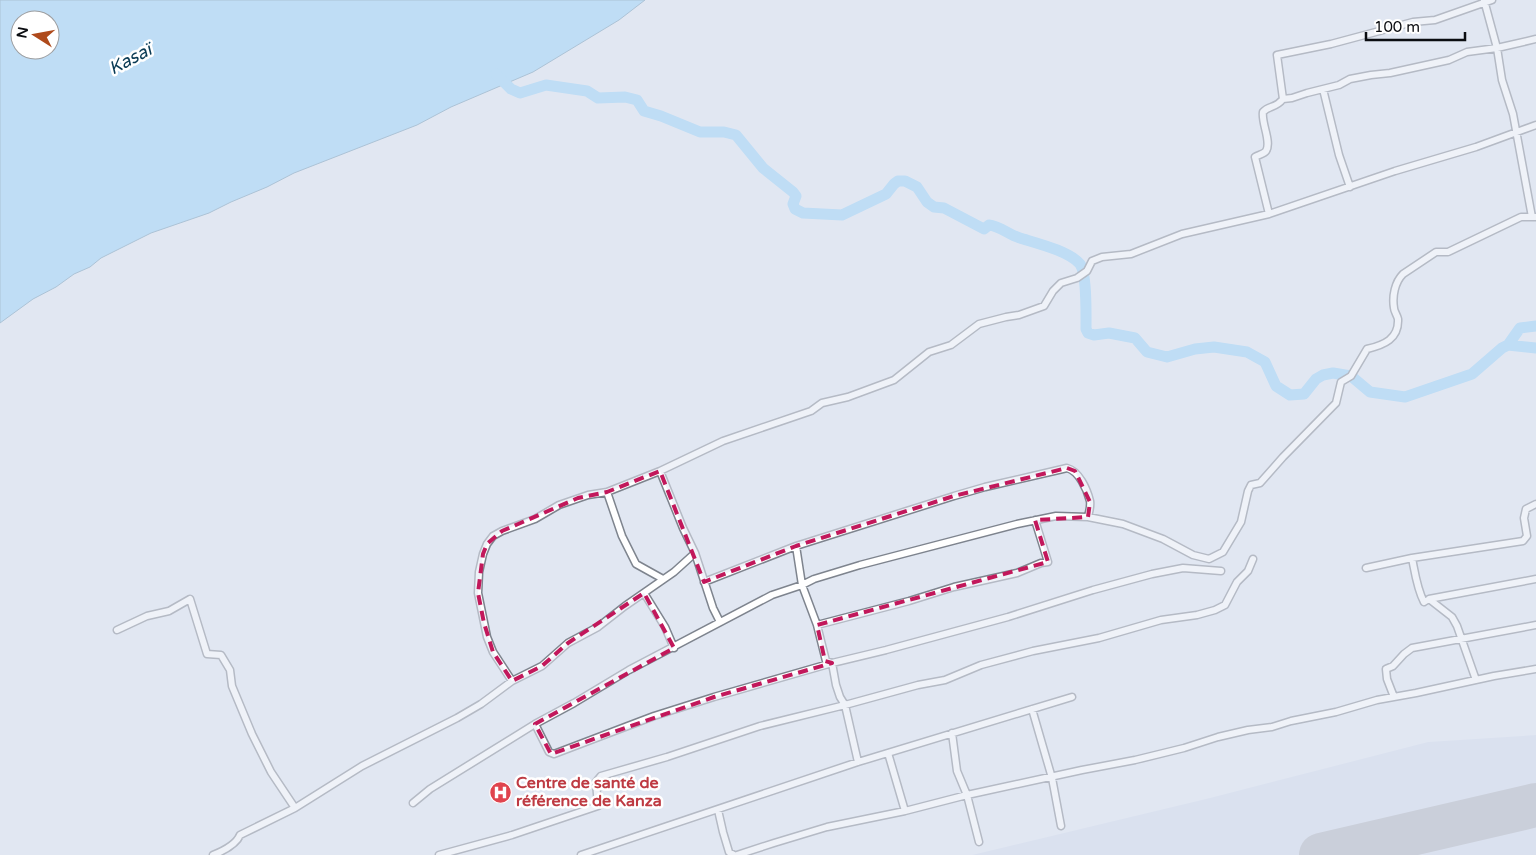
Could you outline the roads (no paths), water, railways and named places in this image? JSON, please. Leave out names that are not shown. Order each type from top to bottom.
[{"type":"street","points":[[414,803],[430,789],[535,724],[629,670],[772,595],[802,586],[814,579],[860,565],[1056,516],[1088,517],[1123,524],[1163,539],[1193,555],[1209,559],[1223,552],[1241,522],[1251,485],[1260,483],[1336,403],[1340,382],[1351,376],[1368,349],[1382,345],[1395,334],[1398,317],[1394,309],[1395,288],[1398,278],[1436,252],[1448,252],[1521,216],[1534,217],[1514,114],[1502,80],[1487,1],[1435,20],[1413,22],[1331,44],[1276,55],[1282,99],[1278,105],[1268,108],[1264,112],[1263,121],[1267,136],[1267,148],[1265,152],[1255,157],[1269,214]]},
{"type":"street","points":[[1282,99],[1339,86],[1350,79],[1390,73],[1448,60],[1468,52],[1497,48],[1536,39]]},
{"type":"street","points":[[1323,89],[1339,155],[1350,187]]},
{"type":"street","points":[[512,681],[493,652],[484,623],[478,592],[479,572],[487,544],[493,536],[502,530],[535,519],[559,505],[588,495],[607,492],[660,471],[723,441],[811,411],[822,403],[848,397],[894,380],[929,352],[951,345],[979,324],[999,318],[1018,316],[1044,306],[1053,291],[1061,283],[1077,278],[1087,271],[1092,260],[1131,254],[1182,234],[1269,214],[1517,133],[1536,125]]},
{"type":"street","points":[[704,582],[796,546],[985,487],[1067,468],[1074,471],[1083,483],[1090,502],[1088,517]]},
{"type":"street","points":[[660,471],[695,553],[720,622]]},
{"type":"street","points":[[607,492],[622,536],[636,564],[663,579]]},
{"type":"street","points":[[1366,568],[1412,558],[1523,541],[1527,536],[1524,518],[1526,509],[1536,504]]},
{"type":"street","points":[[817,625],[954,587],[1017,573],[1048,562],[1035,520]]},
{"type":"street","points":[[796,546],[802,586],[817,625],[826,661],[832,663]]},
{"type":"street","points":[[213,855],[222,852],[238,840],[240,835],[295,808],[362,766],[457,718],[512,681],[542,666],[568,643],[598,627],[674,572],[695,553]]},
{"type":"street","points":[[1412,558],[1418,588],[1424,602],[1429,599],[1536,579]]},
{"type":"street","points":[[439,855],[512,835],[598,806],[596,782],[601,776],[667,757],[760,726],[945,680],[982,665],[1033,651],[1099,638],[1162,620],[1215,610],[1225,605],[1237,582],[1248,571],[1253,559]]},
{"type":"street","points":[[535,724],[548,752],[554,754],[654,716],[714,696],[1008,617],[1093,590],[1152,574],[1183,568],[1221,571]]},
{"type":"street","points":[[644,593],[665,627],[674,648]]},
{"type":"street","points":[[118,630],[148,616],[169,611],[190,599],[207,654],[221,655],[230,670],[232,686],[252,734],[272,772],[295,808]]},
{"type":"street","points":[[1429,599],[1452,617],[1458,626],[1476,680]]},
{"type":"street","points":[[1394,697],[1387,679],[1386,669],[1393,666],[1407,650],[1536,625]]},
{"type":"street","points":[[832,663],[838,691],[845,705],[858,762]]},
{"type":"street","points":[[718,810],[729,852],[736,855],[827,827],[1184,748],[1248,730],[1272,728],[1310,716],[1336,712],[1394,697],[1536,670]]},
{"type":"street","points":[[581,855],[858,762],[1072,697]]},
{"type":"street","points":[[1032,709],[1052,778],[1060,826]]},
{"type":"street","points":[[952,734],[958,771],[967,796],[979,842]]},
{"type":"street","points":[[888,753],[906,811]]},
{"type":"water","name":"Kasaï","points":[[0,0],[645,0],[619,20],[533,72],[451,107],[417,125],[294,173],[209,213],[151,233],[101,258],[90,267],[74,274],[56,287],[33,299],[0,323]]},
{"type":"waterway","points":[[496,74],[511,89],[520,93],[546,85],[587,91],[598,98],[625,97],[637,100],[644,111],[700,132],[724,132],[736,135],[763,168],[793,192],[796,196],[793,204],[795,209],[803,213],[842,215],[886,194],[898,181],[905,181],[917,187],[927,202],[934,207],[944,208],[984,229],[989,225],[993,226],[1016,237],[1060,251],[1075,259],[1080,264],[1084,276],[1086,329],[1088,333],[1094,335],[1109,333],[1135,338],[1147,352],[1167,357],[1195,349],[1214,347],[1247,352],[1265,362],[1276,386],[1290,395],[1304,394],[1316,379],[1333,373],[1351,376],[1370,392],[1405,397],[1472,374],[1508,345],[1536,348]]},
{"type":"waterway","points":[[1508,345],[1520,328],[1536,326]]},
{"type":"place","name":"Centre de santé de référence de Kanza","points":[[500,792]]}]
